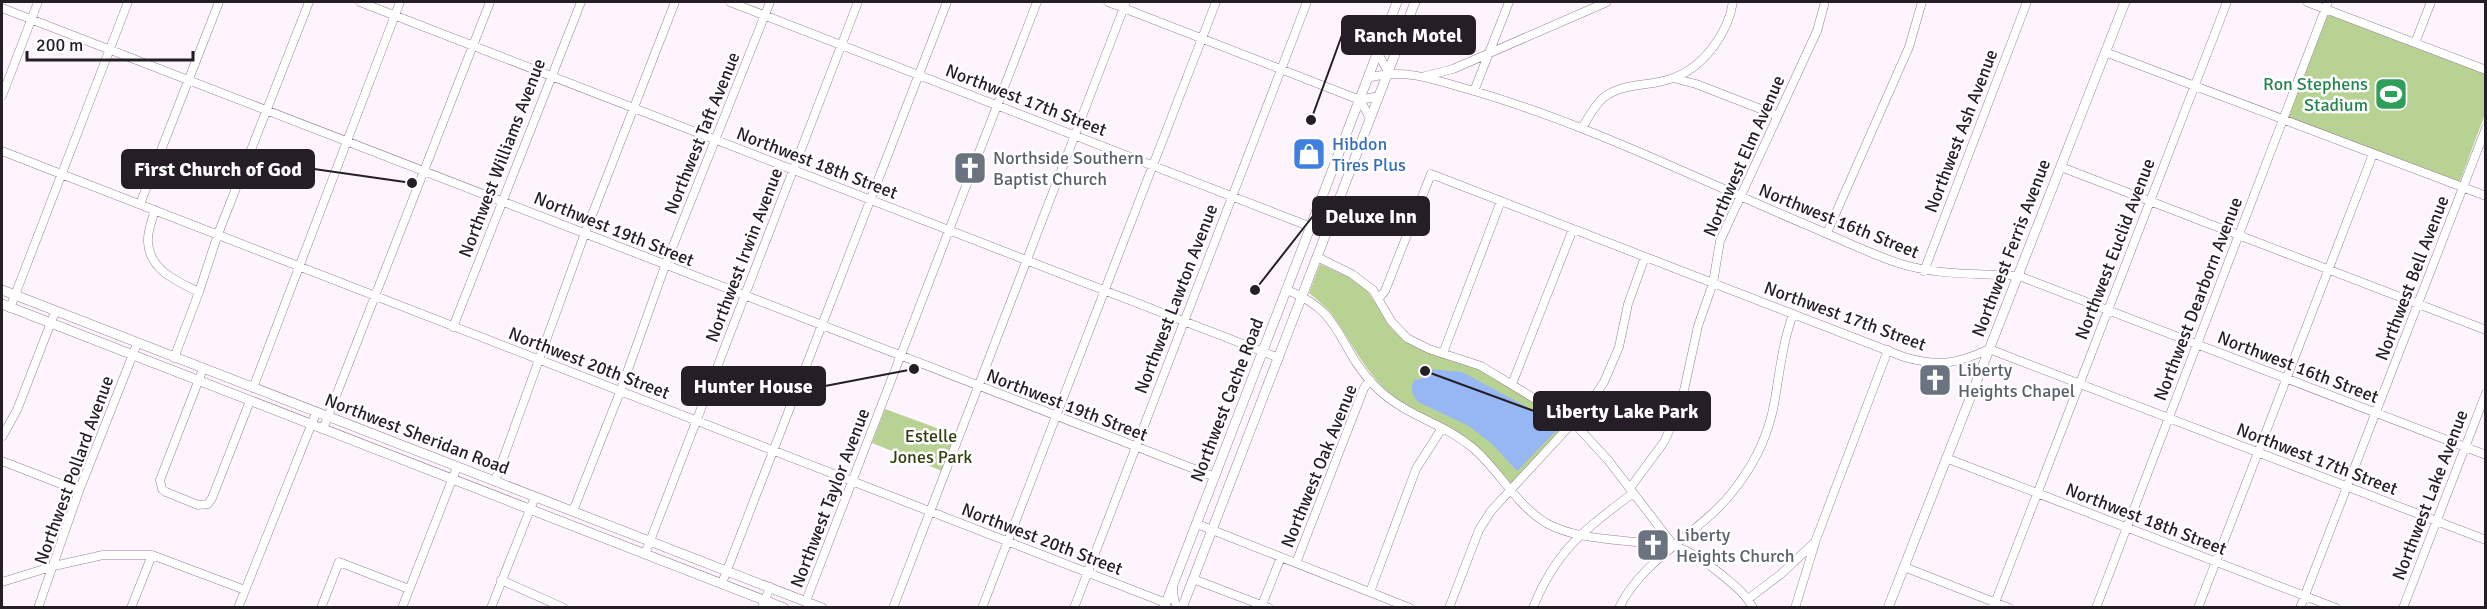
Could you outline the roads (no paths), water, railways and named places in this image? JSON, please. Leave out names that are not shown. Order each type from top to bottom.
[{"type":"main road","name":"Northwest Cache Road","points":[[1165,605],[1397,2]]},
{"type":"main road","name":"Northwest Cache Road","points":[[1180,608],[1279,358],[1415,2]]},
{"type":"main road","name":"Northwest Ferris Avenue","points":[[1888,608],[2125,2]]},
{"type":"main road","name":"Northwest Sheridan Road","points":[[2,290],[822,608]]},
{"type":"main road","name":"Northwest Sheridan Road","points":[[6,306],[722,584],[763,604],[784,608]]},
{"type":"street","points":[[2,96],[38,2]]},
{"type":"street","points":[[6,306],[15,296],[128,2]]},
{"type":"street","points":[[140,204],[219,2]]},
{"type":"street","points":[[174,358],[200,292],[218,234],[309,2]]},
{"type":"street","name":"Northwest 18th Street","points":[[360,2],[1279,358]]},
{"type":"street","points":[[253,388],[345,140],[400,2]]},
{"type":"street","points":[[323,429],[490,2]]},
{"type":"street","name":"Northwest Williams Avenue","points":[[453,327],[581,2]]},
{"type":"street","points":[[495,481],[585,233],[675,2]]},
{"type":"street","name":"Northwest 17th Street","points":[[729,2],[998,104],[1311,227]]},
{"type":"street","name":"Northwest Taft Avenue","points":[[573,512],[620,392],[665,266],[770,2]]},
{"type":"street","name":"Northwest Irwin Avenue","points":[[645,554],[858,2]]},
{"type":"street","points":[[722,584],[947,2]]},
{"type":"street","name":"Northwest Taylor Avenue","points":[[806,601],[1037,2]]},
{"type":"street","points":[[1108,2],[1125,5],[1202,39],[1360,100],[1379,96]]},
{"type":"street","points":[[982,608],[1216,2]]},
{"type":"street","name":"Northwest Lawton Avenue","points":[[1074,608],[1306,2]]},
{"type":"street","points":[[1474,92],[1509,2]]},
{"type":"street","points":[[1423,76],[1453,69],[1607,2]]},
{"type":"street","points":[[1582,128],[1602,99],[1612,93],[1642,83],[1673,78],[1699,62],[1712,49],[1725,28],[1733,2]]},
{"type":"street","name":"Northwest Elm Avenue","points":[[1533,608],[1550,571],[1579,534],[1632,491],[1664,442],[1681,404],[1698,326],[1713,284],[1720,241],[1817,31],[1825,2]]},
{"type":"street","points":[[1827,233],[1909,47],[1922,2]]},
{"type":"street","name":"Northwest Ash Avenue","points":[[1924,270],[2027,2]]},
{"type":"street","name":"Northwest Euclid Avenue","points":[[1994,605],[2226,2]]},
{"type":"street","points":[[2307,2],[2327,5],[2415,43],[2486,70]]},
{"type":"street","points":[[2415,43],[2431,2]]},
{"type":"street","points":[[893,608],[932,512],[1026,260],[1125,5]]},
{"type":"street","name":"Northwest Dearborn Avenue","points":[[2096,608],[2327,5]]},
{"type":"street","name":"Northwest 19th Street","points":[[2,8],[1215,477]]},
{"type":"street","points":[[2105,52],[2486,196]]},
{"type":"street","points":[[1378,53],[1388,72]]},
{"type":"street","name":"Northwest 16th Street","points":[[1368,78],[1388,72],[1423,76],[1582,128],[1867,252],[1924,270],[1945,274],[2019,276],[2486,455]]},
{"type":"street","points":[[1673,78],[1696,84],[1776,116]]},
{"type":"street","points":[[1360,100],[1370,118]]},
{"type":"street","name":"Northwest Bell Avenue","points":[[2301,608],[2486,128]]},
{"type":"street","name":"Northwest 20th Street","points":[[2,151],[1088,572],[1165,605]]},
{"type":"street","points":[[2198,608],[2373,154]]},
{"type":"street","points":[[2061,167],[2486,330]]},
{"type":"street","name":"Northwest 17th Street","points":[[1379,298],[1385,291],[1431,174],[1920,362],[1944,364],[1964,360],[1989,349],[2486,540]]},
{"type":"street","points":[[1443,353],[1501,201]]},
{"type":"street","points":[[154,210],[147,241],[150,255],[158,267],[172,279],[200,292]]},
{"type":"street","points":[[1512,384],[1573,229]]},
{"type":"street","points":[[1449,608],[1479,530],[1491,511],[1588,406],[1609,373],[1619,347],[1632,290],[1645,256]]},
{"type":"street","points":[[1317,257],[1352,274],[1373,290],[1391,321],[1407,338],[1470,361],[1573,422],[1596,445],[1674,546],[1718,572],[1751,605],[1815,542]]},
{"type":"street","points":[[1287,290],[1312,301],[1331,319],[1370,380],[1400,407],[1454,434],[1476,450],[1538,518],[1557,528],[1579,534],[1674,546]]},
{"type":"street","points":[[2,437],[17,410],[56,312]]},
{"type":"street","points":[[1620,608],[1635,582],[1674,546],[1698,528],[1726,500],[1757,453],[1772,416],[1783,344],[1793,314]]},
{"type":"street","name":"Northwest Pollard Avenue","points":[[38,608],[79,490],[137,344]]},
{"type":"street","points":[[1795,608],[1815,542],[1888,351]]},
{"type":"street","points":[[203,369],[160,480],[162,489],[204,506],[212,498],[250,401]]},
{"type":"street","name":"Northwest Oak Avenue","points":[[1296,563],[1364,388],[1370,380]]},
{"type":"street","name":"Northwest Lake Avenue","points":[[2403,608],[2486,393]]},
{"type":"street","points":[[238,608],[316,412]]},
{"type":"street","points":[[1370,592],[1416,469],[1442,428]]},
{"type":"street","name":"Northwest 18th Street","points":[[1946,458],[2336,608]]},
{"type":"street","points":[[2,460],[79,490]]},
{"type":"street","points":[[402,608],[457,467]]},
{"type":"street","points":[[491,608],[535,497]]},
{"type":"street","points":[[1197,524],[1410,608]]},
{"type":"street","points":[[2,582],[54,566],[103,555],[152,555],[245,590]]},
{"type":"street","points":[[131,608],[152,555]]},
{"type":"street","name":"Northwest Oak Avenue","points":[[1266,606],[1281,557]]},
{"type":"street","points":[[321,608],[339,562],[409,589]]},
{"type":"street","points":[[1904,567],[1994,605],[2009,608]]},
{"type":"street","points":[[1193,579],[1266,606]]},
{"type":"street","points":[[501,580],[564,608]]},
{"type":"street","points":[[1173,586],[1174,600],[1180,608]]},
{"type":"street","points":[[763,604],[770,587]]},
{"type":"water","points":[[1429,369],[1462,372],[1536,412],[1556,431],[1517,471],[1493,445],[1469,426],[1418,402],[1412,391],[1414,380],[1421,379]]},
{"type":"place","name":"Ron Stephens Stadium","points":[[2391,94]]},
{"type":"place","name":"Ranch Motel","points":[[1311,120]]},
{"type":"place","name":"Hibdon Tires Plus","points":[[1309,154]]},
{"type":"place","name":"Northside Southern Baptist Church","points":[[970,168]]},
{"type":"place","name":"First Church of God","points":[[412,183]]},
{"type":"place","name":"Deluxe Inn","points":[[1255,290]]},
{"type":"place","name":"Hunter House","points":[[914,369]]},
{"type":"place","name":"Liberty Lake Park","points":[[1425,371]]},
{"type":"place","name":"Liberty Heights Chapel","points":[[1935,380]]},
{"type":"place","name":"Liberty Heights Church","points":[[1653,545]]},
{"type":"park label","name":"Estelle Jones Park","points":[[931,446]]}]
